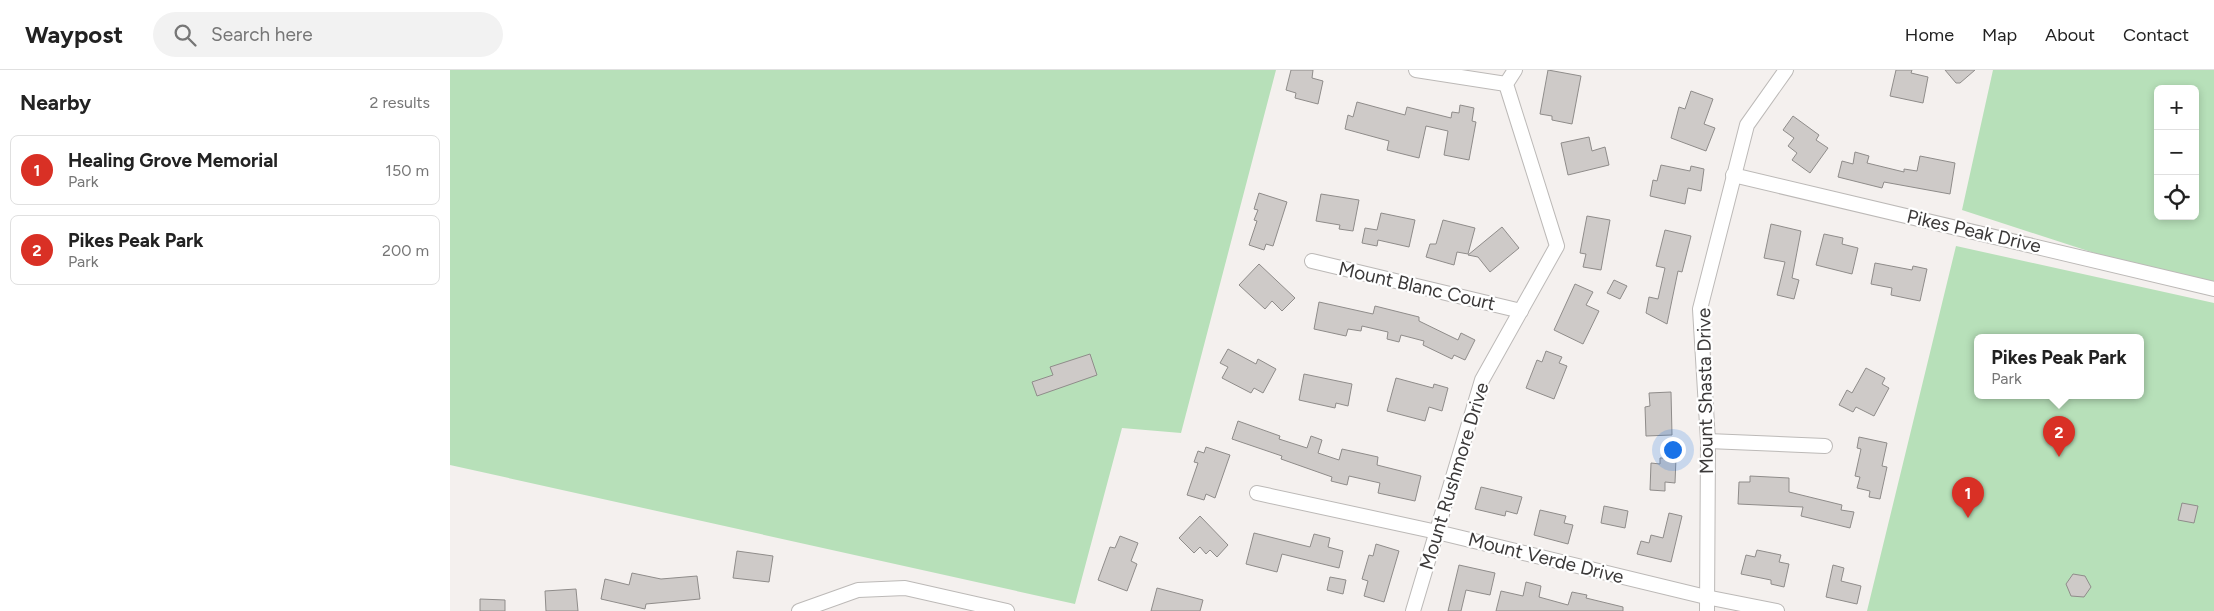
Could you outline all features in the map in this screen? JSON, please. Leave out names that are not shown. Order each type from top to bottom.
[{"type":"street","points":[[1416,70],[1506,84],[1516,70]]},
{"type":"street","name":"Mount Shasta Drive","points":[[1706,604],[1708,441],[1700,309],[1747,125],[1786,70]]},
{"type":"street","name":"Mount Rushmore Drive","points":[[1413,611],[1482,380],[1557,246],[1506,84]]},
{"type":"street","name":"Pikes Peak Drive","points":[[1733,175],[2214,289]]},
{"type":"street","name":"Mount Blanc Court","points":[[1312,261],[1521,311]]},
{"type":"street","points":[[1708,441],[1825,446]]},
{"type":"street","name":"Mount Verde Drive","points":[[1257,493],[1437,532],[1706,604],[1777,611]]},
{"type":"street","points":[[798,611],[858,590],[905,588],[1007,611]]},
{"type":"green space","points":[[450,70],[1276,70],[1181,433],[1122,428],[1075,604],[450,465]]},
{"type":"green space","points":[[1993,70],[2214,70],[2214,289],[2162,275],[1962,210]]},
{"type":"green space","points":[[1956,246],[2214,303],[2214,611],[1867,611]]},
{"type":"building","points":[[1291,70],[1313,70],[1312,78],[1323,81],[1318,104],[1295,98],[1296,93],[1286,90]]},
{"type":"building","points":[[1548,70],[1581,76],[1572,124],[1552,120],[1552,116],[1540,114]]},
{"type":"building","points":[[1896,70],[1912,70],[1911,73],[1928,77],[1923,103],[1890,96]]},
{"type":"building","points":[[1945,70],[1975,70],[1960,83],[1956,83]]},
{"type":"building","points":[[1691,91],[1713,99],[1704,124],[1715,128],[1706,151],[1671,138],[1679,107],[1685,109]]},
{"type":"building","points":[[1357,102],[1405,115],[1407,107],[1451,118],[1452,112],[1459,113],[1460,105],[1474,108],[1472,121],[1476,122],[1469,160],[1444,155],[1448,131],[1426,126],[1419,158],[1387,150],[1389,141],[1345,129],[1348,115],[1353,117]]},
{"type":"building","points":[[1793,116],[1819,135],[1816,140],[1828,148],[1810,173],[1792,160],[1797,153],[1788,146],[1794,138],[1783,130]]},
{"type":"building","points":[[1589,137],[1592,151],[1605,147],[1609,165],[1568,175],[1561,143]]},
{"type":"building","points":[[1855,152],[1869,156],[1867,163],[1904,172],[1904,169],[1917,171],[1920,156],[1955,163],[1950,194],[1884,182],[1882,188],[1838,177],[1842,161],[1853,164]]},
{"type":"building","points":[[1661,165],[1690,171],[1691,166],[1704,169],[1701,191],[1688,188],[1685,204],[1650,196],[1653,180],[1657,181]]},
{"type":"building","points":[[1259,193],[1287,202],[1273,246],[1266,244],[1264,250],[1249,245],[1257,221],[1254,220],[1258,210],[1254,209]]},
{"type":"building","points":[[1321,194],[1359,200],[1353,231],[1339,229],[1340,225],[1316,221]]},
{"type":"building","points":[[1381,213],[1415,220],[1409,247],[1378,240],[1377,246],[1362,243],[1365,228],[1377,230]]},
{"type":"building","points":[[1587,216],[1610,220],[1601,270],[1583,267],[1586,254],[1580,253]]},
{"type":"building","points":[[1443,220],[1475,228],[1468,254],[1457,252],[1454,265],[1426,257],[1430,244],[1436,244]]},
{"type":"building","points":[[1771,224],[1801,231],[1792,278],[1799,280],[1794,299],[1777,295],[1785,262],[1764,258]]},
{"type":"building","points":[[1502,227],[1519,248],[1490,272],[1478,257],[1468,255]]},
{"type":"building","points":[[1665,230],[1691,236],[1682,272],[1678,271],[1667,324],[1646,313],[1649,297],[1658,299],[1665,268],[1656,266]]},
{"type":"building","points":[[1824,234],[1843,238],[1842,244],[1858,248],[1852,274],[1816,265]]},
{"type":"building","points":[[1875,263],[1912,270],[1913,266],[1927,269],[1920,301],[1891,295],[1892,288],[1871,284]]},
{"type":"building","points":[[1259,264],[1295,298],[1282,311],[1272,301],[1265,309],[1239,285]]},
{"type":"building","points":[[1614,280],[1627,286],[1620,299],[1607,293]]},
{"type":"building","points":[[1575,284],[1593,292],[1586,305],[1599,311],[1583,344],[1554,330]]},
{"type":"building","points":[[1319,302],[1373,314],[1375,306],[1419,317],[1419,321],[1458,340],[1461,333],[1475,340],[1465,360],[1454,355],[1452,359],[1423,345],[1424,341],[1401,335],[1399,342],[1387,339],[1388,332],[1362,326],[1361,331],[1348,329],[1346,336],[1314,329]]},
{"type":"building","points":[[1228,349],[1256,364],[1258,359],[1276,369],[1263,393],[1254,388],[1251,393],[1222,378],[1228,367],[1220,363]]},
{"type":"building","points":[[1546,351],[1562,357],[1559,363],[1567,366],[1554,399],[1526,388],[1537,360],[1542,362]]},
{"type":"building","points":[[1090,354],[1097,375],[1037,396],[1032,382],[1053,375],[1050,367]]},
{"type":"building","points":[[1866,368],[1885,378],[1882,384],[1889,388],[1874,416],[1856,407],[1853,412],[1839,405],[1847,390],[1852,393]]},
{"type":"building","points":[[1304,374],[1352,384],[1348,406],[1336,403],[1335,408],[1299,400]]},
{"type":"building","points":[[1396,378],[1433,388],[1434,384],[1448,388],[1442,411],[1429,407],[1425,421],[1387,411]]},
{"type":"building","points":[[1671,392],[1672,435],[1646,436],[1645,407],[1650,406],[1649,393]]},
{"type":"building","points":[[1238,421],[1280,436],[1279,439],[1307,448],[1311,436],[1322,440],[1318,453],[1339,460],[1342,449],[1378,457],[1377,465],[1421,476],[1415,501],[1378,493],[1380,483],[1349,476],[1347,485],[1331,481],[1332,477],[1281,459],[1282,456],[1232,439]]},
{"type":"building","points":[[1859,437],[1887,443],[1882,466],[1887,467],[1880,499],[1869,497],[1870,491],[1857,488],[1860,477],[1855,476],[1861,449],[1857,448]]},
{"type":"building","points":[[1206,447],[1230,455],[1215,498],[1206,494],[1204,500],[1187,495],[1198,463],[1194,462],[1198,451],[1204,453]]},
{"type":"building","points":[[1660,458],[1676,458],[1675,483],[1665,482],[1665,491],[1650,490],[1651,463],[1660,464]]},
{"type":"building","points":[[1750,476],[1789,478],[1789,492],[1842,505],[1841,510],[1854,512],[1850,528],[1801,516],[1803,507],[1738,504],[1739,482],[1750,482]]},
{"type":"building","points":[[1481,487],[1522,497],[1517,514],[1506,511],[1505,516],[1475,509]]},
{"type":"building","points":[[2182,503],[2198,506],[2194,523],[2178,520]]},
{"type":"building","points":[[1604,506],[1628,511],[1625,528],[1601,523]]},
{"type":"building","points":[[1540,510],[1566,516],[1564,523],[1573,525],[1568,544],[1534,535]]},
{"type":"building","points":[[1669,513],[1682,516],[1671,562],[1637,554],[1641,541],[1649,543],[1651,535],[1663,538]]},
{"type":"building","points":[[1200,516],[1228,545],[1217,557],[1210,550],[1206,554],[1200,547],[1194,553],[1179,538]]},
{"type":"building","points":[[1254,533],[1310,547],[1314,534],[1330,538],[1328,547],[1343,551],[1339,568],[1282,554],[1277,572],[1246,564]]},
{"type":"building","points":[[1120,536],[1138,543],[1131,561],[1137,564],[1127,591],[1098,580],[1110,547],[1115,548]]},
{"type":"building","points":[[1376,544],[1399,551],[1384,602],[1364,596],[1368,581],[1362,579],[1369,555],[1373,556]]},
{"type":"building","points":[[1757,550],[1781,555],[1779,562],[1789,564],[1784,587],[1771,584],[1771,580],[1741,574],[1746,555],[1755,557]]},
{"type":"building","points":[[737,551],[773,556],[769,582],[733,578]]},
{"type":"building","points":[[1459,565],[1495,573],[1490,595],[1466,590],[1461,611],[1448,611]]},
{"type":"building","points":[[1833,565],[1844,568],[1841,581],[1861,586],[1857,604],[1826,597]]},
{"type":"building","points":[[632,573],[661,579],[697,576],[700,599],[646,604],[645,609],[601,599],[605,579],[629,585]]},
{"type":"building","points":[[2073,574],[2085,576],[2091,587],[2084,597],[2071,596],[2066,584]]},
{"type":"building","points":[[1330,577],[1346,580],[1343,594],[1327,590]]},
{"type":"building","points":[[1526,582],[1541,586],[1539,597],[1568,605],[1572,592],[1587,595],[1586,598],[1623,607],[1623,611],[1496,611],[1501,591],[1523,596]]},
{"type":"building","points":[[1157,588],[1203,600],[1200,611],[1151,611]]},
{"type":"building","points":[[576,589],[578,611],[546,611],[545,591]]},
{"type":"building","points":[[480,599],[505,600],[505,611],[480,611]]},
{"type":"place","name":"Pikes Peak Park","points":[[2059,457]]},
{"type":"place","name":"Healing Grove Memorial","points":[[1968,518]]}]
